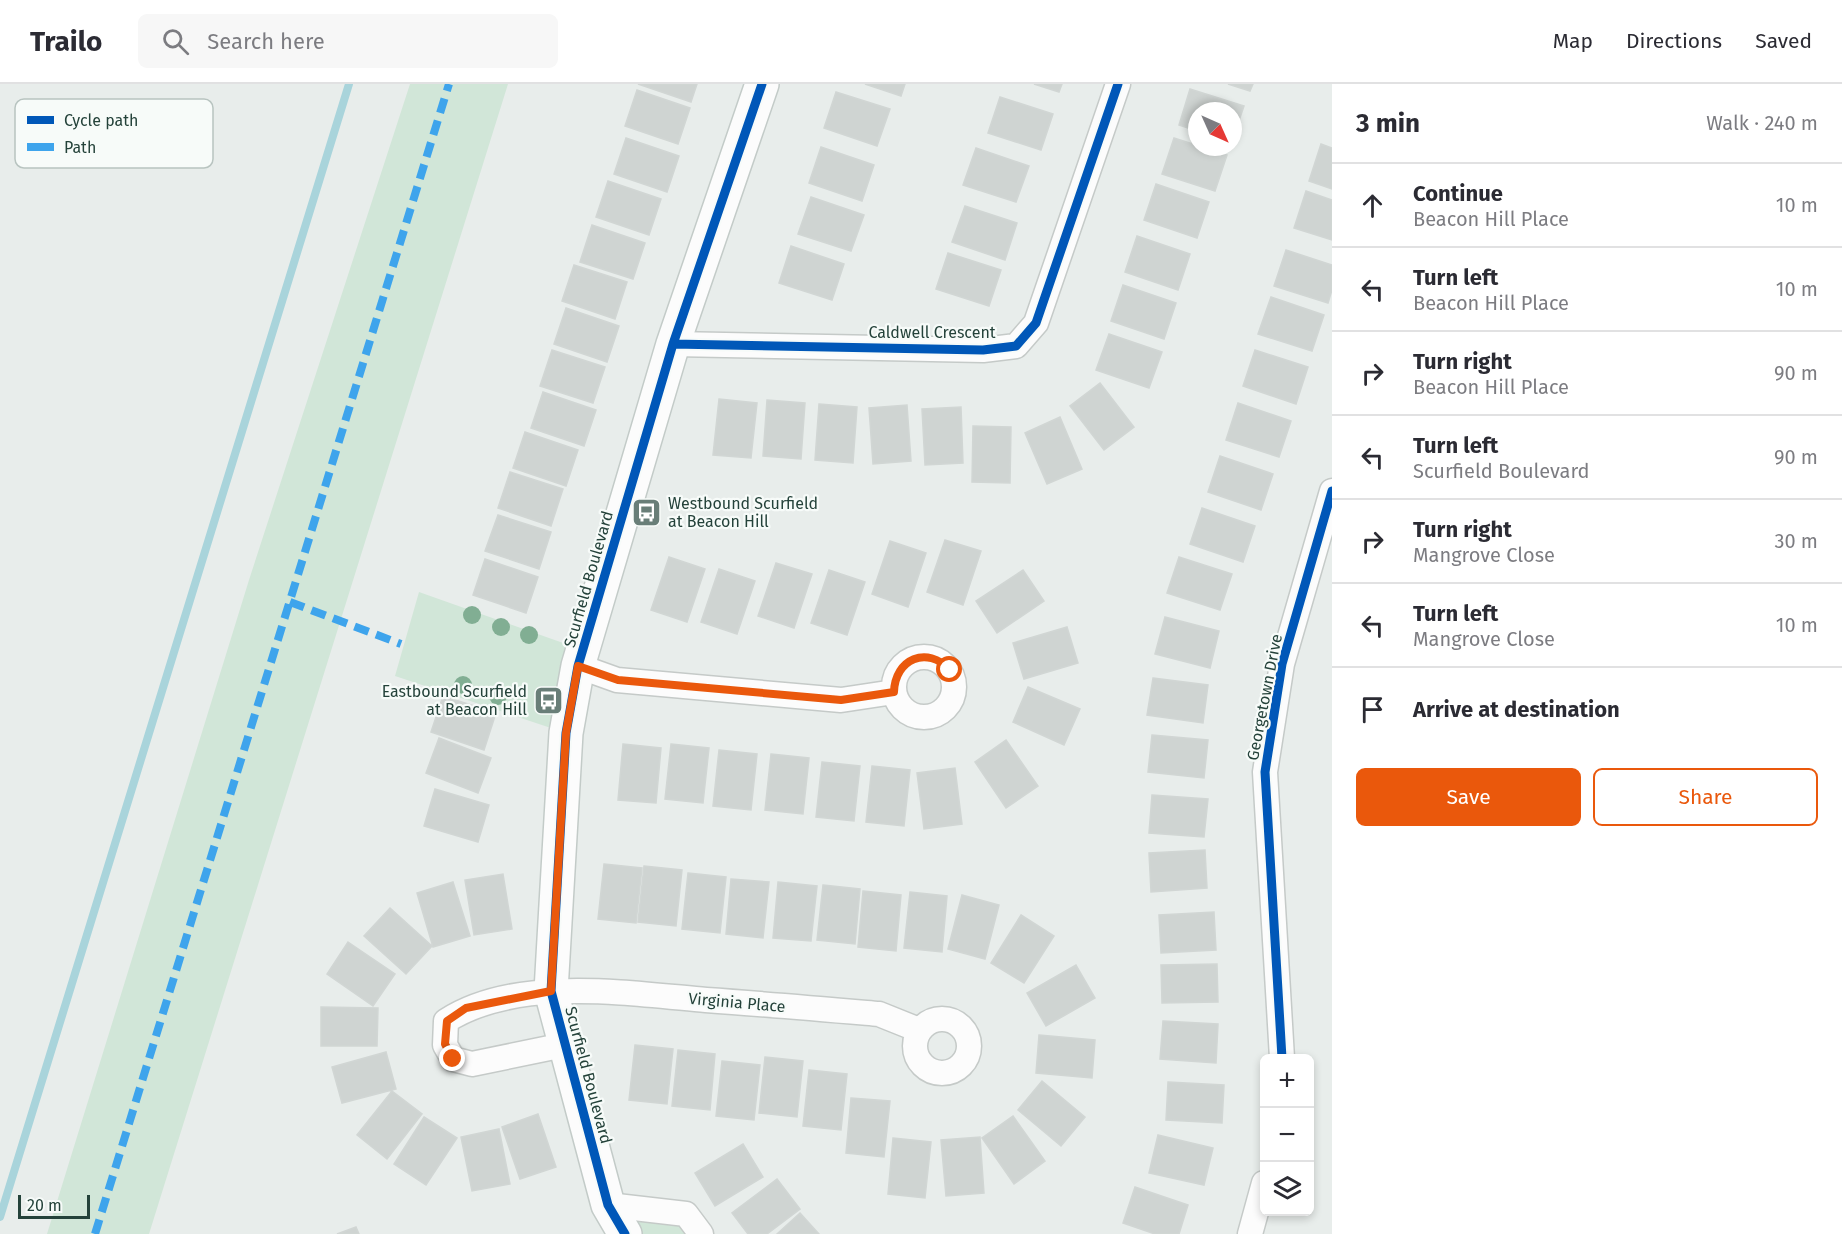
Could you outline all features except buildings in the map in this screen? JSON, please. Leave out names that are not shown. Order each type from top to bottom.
[{"type":"street","name":"Scurfield Boulevard","points":[[625,1234],[608,1205],[551,991],[566,733],[578,666],[673,344],[762,84]]},
{"type":"street","name":"Caldwell Crescent","points":[[673,344],[983,350],[1016,346],[1036,323],[1118,84]]},
{"type":"street","name":"Georgetown Drive","points":[[1282,1054],[1264,772],[1282,664],[1332,491]]},
{"type":"street","points":[[578,666],[618,680],[841,700],[894,692]]},
{"type":"street","name":"Virginia Place","points":[[564,1045],[472,1065],[453,1059],[445,1044],[447,1021],[466,1008],[551,991],[599,991],[879,1014],[920,1030]]},
{"type":"street","points":[[1250,1234],[1260,1198]]},
{"type":"street","points":[[608,1205],[686,1214],[700,1234]]},
{"type":"green space","points":[[410,84],[508,84],[149,1234],[47,1234],[249,580]]},
{"type":"green space","points":[[419,592],[583,650],[566,733],[395,676]]},
{"type":"green space","points":[[608,1205],[686,1214],[701,1234],[625,1234]]},
{"type":"waterway","points":[[0,1217],[349,84]]},
{"type":"marked path","points":[[95,1234],[449,84]]},
{"type":"marked path","points":[[290,602],[401,644]]},
{"type":"cycle path","points":[[625,1234],[608,1205],[551,991],[566,733],[578,666],[673,344],[762,84]]},
{"type":"cycle path","points":[[673,344],[983,350],[1016,346],[1036,323],[1118,84]]},
{"type":"cycle path","points":[[1282,1054],[1265,772],[1282,664],[1332,491]]},
{"type":"place","name":"Westbound Scurfield at Beacon Hill","points":[[647,512]]},
{"type":"place","name":"Eastbound Scurfield at Beacon Hill","points":[[548,700]]},
{"type":"route","points":[[453,1059],[445,1044],[447,1021],[466,1008],[551,991],[566,733],[578,666],[618,680],[841,700],[894,692],[894,679],[899,670],[906,662],[916,657],[933,657],[943,662],[950,670]]}]
